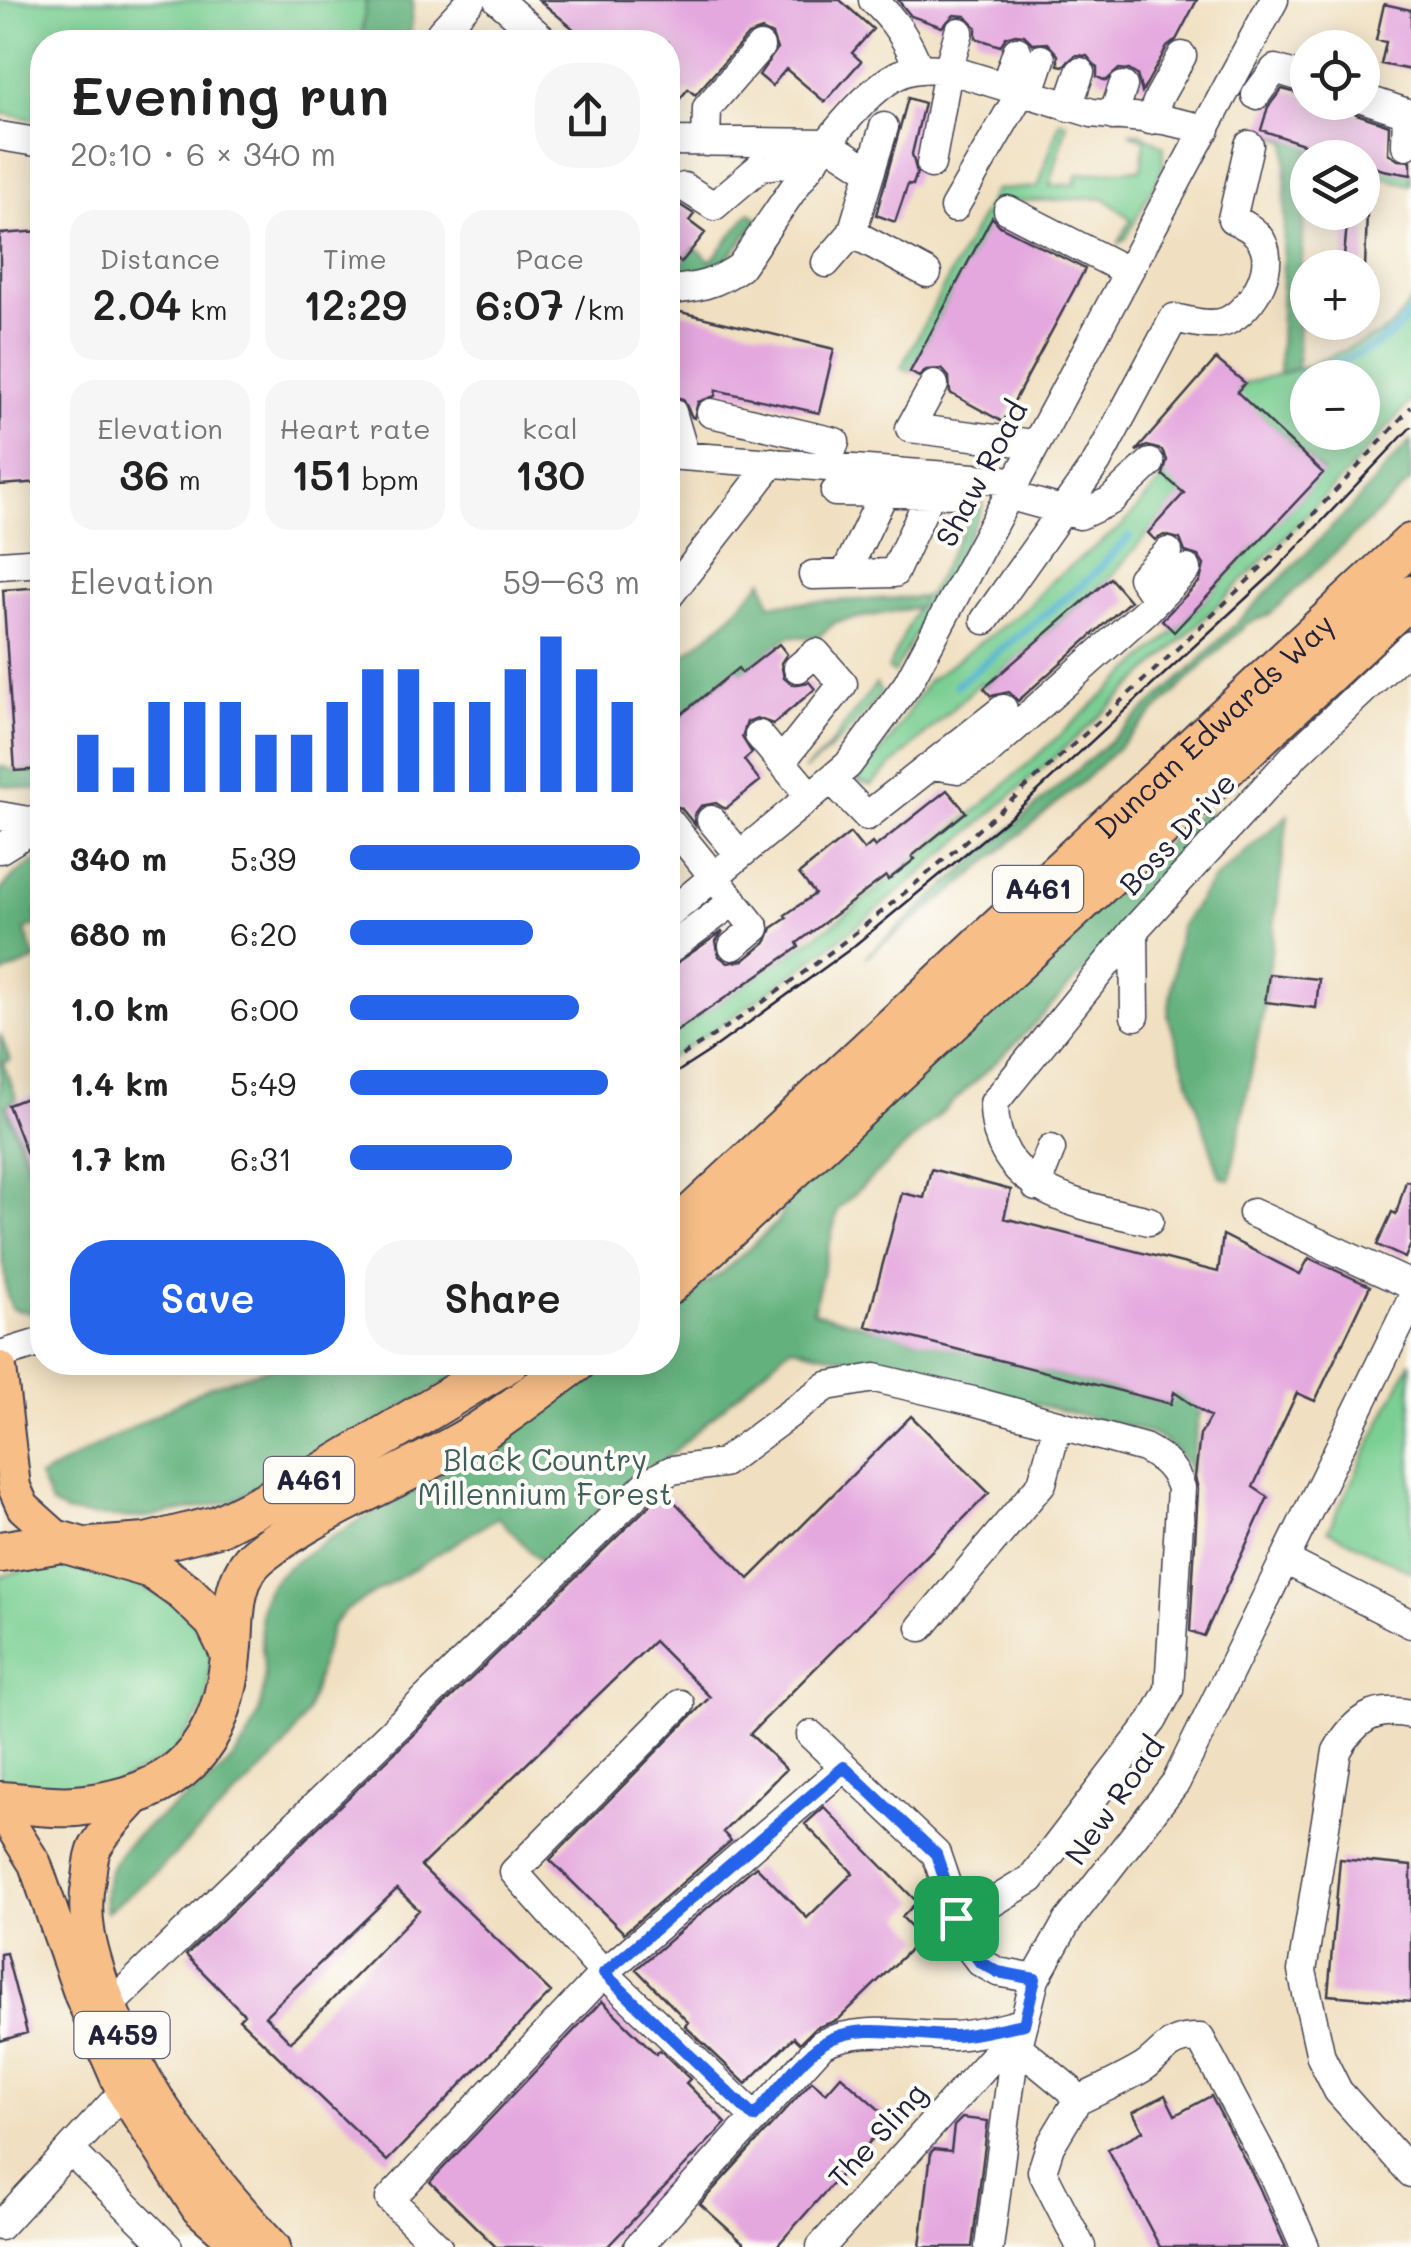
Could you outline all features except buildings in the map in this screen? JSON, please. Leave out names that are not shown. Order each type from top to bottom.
[{"type":"highway","name":"Duncan Edwards Way","points":[[680,1226],[1411,544]]},
{"type":"highway","name":"Duncan Edwards Way","points":[[680,1274],[1411,596]]},
{"type":"highway","name":"A461","points":[[0,1552],[146,1544],[218,1526],[320,1475],[486,1375]]},
{"type":"highway","name":"A461","points":[[0,1805],[76,1806],[138,1795],[162,1784],[190,1761],[217,1722],[231,1654],[235,1593],[254,1558],[355,1495],[476,1434],[558,1375]]},
{"type":"highway","name":"A461","points":[[76,1545],[151,1568],[185,1592],[215,1621],[231,1654]]},
{"type":"main road","points":[[0,1368],[14,1487],[23,1507],[76,1545]]},
{"type":"main road","name":"A459","points":[[138,1795],[94,1850],[84,1900],[87,1939],[139,2072],[178,2134],[274,2247]]},
{"type":"main road","name":"A459","points":[[0,1805],[35,1864],[88,2014],[122,2092],[198,2209],[241,2247]]},
{"type":"street","points":[[498,0],[532,30]]},
{"type":"street","points":[[873,0],[912,29],[919,68]]},
{"type":"street","name":"Shaw Road","points":[[680,905],[848,765],[907,685],[1206,129],[1252,93],[1274,0]]},
{"type":"street","points":[[443,30],[466,8]]},
{"type":"street","points":[[931,164],[959,32]]},
{"type":"street","points":[[706,142],[708,97],[760,47]]},
{"type":"street","points":[[954,208],[1019,91],[1029,55]]},
{"type":"street","points":[[1150,120],[1182,56]]},
{"type":"street","points":[[680,289],[720,281],[740,267],[821,151],[889,80],[919,68],[948,70],[1068,107],[1206,129]]},
{"type":"street","points":[[1252,93],[1276,68],[1290,73]]},
{"type":"street","points":[[1068,107],[1080,72]]},
{"type":"street","points":[[1113,116],[1123,86]]},
{"type":"street","points":[[1380,104],[1407,114],[1403,144]]},
{"type":"street","points":[[826,263],[852,233],[884,127]]},
{"type":"street","points":[[0,136],[30,141]]},
{"type":"street","points":[[680,142],[821,151],[870,171]]},
{"type":"street","points":[[985,620],[1098,462],[1174,318],[1202,324],[1226,322],[1250,302],[1267,260],[1260,237],[1232,219],[1249,145]]},
{"type":"street","points":[[684,187],[714,206],[762,166],[821,151]]},
{"type":"street","points":[[1015,217],[1128,271]]},
{"type":"street","points":[[852,233],[927,273]]},
{"type":"street","points":[[934,385],[910,428],[1034,444]]},
{"type":"street","points":[[964,434],[978,408]]},
{"type":"street","points":[[710,414],[751,410],[835,442],[831,479]]},
{"type":"street","points":[[680,456],[773,462],[884,492],[1009,492]]},
{"type":"street","points":[[680,572],[773,462]]},
{"type":"street","points":[[831,479],[1009,492],[1080,515],[1110,501],[1150,463]]},
{"type":"street","points":[[845,574],[884,492]]},
{"type":"street","points":[[812,575],[894,573],[930,494]]},
{"type":"street","points":[[932,765],[958,769],[983,756],[1157,600],[1178,561]]},
{"type":"street","points":[[0,565],[30,563]]},
{"type":"street","name":"Boss Drive","points":[[1036,1187],[1010,1160],[994,1126],[994,1103],[1134,930],[1296,754],[1411,644]]},
{"type":"street","points":[[782,762],[804,714],[843,684],[816,653],[798,668]]},
{"type":"street","points":[[759,735],[782,762],[820,788],[862,829],[932,765],[1003,709]]},
{"type":"street","points":[[0,816],[30,821]]},
{"type":"street","points":[[711,820],[740,855]]},
{"type":"street","points":[[0,849],[30,830]]},
{"type":"street","points":[[680,835],[756,928],[733,946]]},
{"type":"street","points":[[680,941],[734,901]]},
{"type":"street","points":[[1134,930],[1134,1016]]},
{"type":"street","points":[[1051,1149],[1036,1187],[1075,1204],[1149,1222]]},
{"type":"street","points":[[1253,1213],[1411,1285]]},
{"type":"street","name":"New Road","points":[[989,2247],[1020,2035],[1035,1979],[1067,1922],[1176,1782],[1411,1302]]},
{"type":"street","points":[[0,1355],[30,1346]]},
{"type":"street","points":[[110,2005],[649,1482],[660,1475],[723,1463],[827,1386],[875,1378],[1144,1448],[1176,1472],[1181,1488],[1168,1690],[1153,1720],[1031,1879],[956,1918]]},
{"type":"street","points":[[921,1627],[1042,1482],[1058,1424]]},
{"type":"street","points":[[1285,1560],[1411,1624]]},
{"type":"street","points":[[680,1704],[514,1872],[604,1973],[754,2117]]},
{"type":"street","points":[[1411,1714],[1375,1712],[1349,1729],[1338,1751],[1302,1971],[1320,2057],[1338,2090],[1411,2173]]},
{"type":"street","points":[[811,1735],[936,1854],[967,1945],[980,1962],[998,1972],[1035,1979]]},
{"type":"street","points":[[438,2247],[390,2199],[604,1973],[844,1767]]},
{"type":"street","points":[[638,2247],[806,2059],[837,2037],[864,2032],[1020,2035],[1070,2089],[1077,2102]]},
{"type":"street","name":"The Sling","points":[[821,2247],[1020,2035]]},
{"type":"street","points":[[1081,2247],[1042,2171],[1050,2146],[1077,2102],[1145,2066],[1167,2044],[1182,2038],[1200,2038],[1274,2178],[1305,2247]]},
{"type":"street","points":[[0,2226],[122,2092]]},
{"type":"street","points":[[70,2150],[168,2247]]},
{"type":"path","points":[[680,1056],[826,955],[969,839],[1189,640],[1339,490],[1411,406]]},
{"type":"green space","points":[[0,0],[366,0],[362,30],[30,30],[30,119],[0,113]]},
{"type":"green space","points":[[366,0],[413,0],[411,30],[362,30]]},
{"type":"green space","points":[[1060,121],[1067,123],[1050,186],[1075,184],[1078,174],[1141,169],[1145,139],[1129,133],[1141,133],[1164,147],[1162,170],[1126,238],[1118,244],[1131,219],[1104,198],[1001,202],[910,372],[901,368],[995,190],[1038,187]]},
{"type":"green space","points":[[1261,130],[1292,140],[1290,230],[1303,230],[1302,250],[1290,250],[1290,340],[1298,340],[1297,360],[1290,360],[1290,371],[1279,374],[1287,141]]},
{"type":"green space","points":[[1380,169],[1411,175],[1411,185],[1380,177]]},
{"type":"green space","points":[[750,212],[759,219],[722,262],[680,276],[680,262],[694,247],[711,261]]},
{"type":"green space","points":[[1411,301],[1411,401],[1380,436],[1380,360],[1322,360],[1368,340],[1380,340],[1380,334],[1393,325]]},
{"type":"green space","points":[[1290,371],[1290,442],[1260,414],[1110,578],[985,687],[980,683],[871,785],[857,781],[891,739],[928,681],[1027,608],[1049,583],[1123,525],[1245,383]]},
{"type":"green space","points":[[1411,440],[1411,481],[1268,616],[1247,623],[1082,782],[953,891],[865,957],[1189,671],[1346,513]]},
{"type":"green space","points":[[1299,450],[1367,450],[1195,627],[1011,796],[820,954],[680,1051],[680,1029],[833,924],[979,808],[1174,632],[1323,472]]},
{"type":"green space","points":[[983,503],[894,673],[888,669],[922,597],[928,596],[975,508]]},
{"type":"green space","points":[[763,580],[770,604],[922,597],[920,607],[836,622],[817,638],[790,636],[742,673],[738,668],[680,715],[680,658],[727,620]]},
{"type":"green space","points":[[876,684],[881,693],[855,725],[804,771],[825,752]]},
{"type":"green space","points":[[0,766],[15,771],[30,770],[30,789],[0,785]]},
{"type":"green space","name":"Black Country Millennium Forest","points":[[1204,808],[1222,825],[1014,1045],[838,1209],[813,1312],[1170,1404],[1179,1374],[1205,1382],[1190,1471],[1167,1443],[1134,1428],[791,1346],[658,1466],[620,1489],[543,1565],[498,1517],[345,1611],[332,1626],[307,1712],[283,1750],[149,1879],[106,1912],[106,1885],[115,1861],[131,1841],[221,1771],[250,1733],[264,1683],[262,1605],[279,1574],[329,1539],[433,1480],[551,1402],[584,1375],[680,1375],[680,1300],[723,1272],[778,1222],[791,1193]]},
{"type":"green space","points":[[1288,815],[1265,1002],[1230,1180],[1220,1177],[1168,1016],[1180,927],[1210,883]]},
{"type":"green space","points":[[30,865],[30,928],[25,930],[30,962],[0,975],[0,891]]},
{"type":"green space","points":[[0,1034],[10,1060],[3,1063],[17,1099],[5,1105],[30,1172],[30,1313],[12,1309],[0,1239]]},
{"type":"green space","points":[[17,1099],[8,1106],[30,1173],[4,1105]]},
{"type":"green space","points":[[1411,1361],[1411,1572],[1328,1530]]},
{"type":"green space","name":"Black Country Millennium Forest","points":[[247,1375],[461,1375],[231,1502],[142,1518],[89,1516],[65,1512],[51,1504],[39,1477],[208,1387]]},
{"type":"green space","points":[[70,1564],[128,1578],[182,1608],[212,1649],[207,1704],[173,1754],[100,1792],[0,1783],[0,1577],[29,1568]]},
{"type":"waterway","points":[[1344,360],[1388,337],[1408,315]]},
{"type":"waterway","points":[[957,685],[1088,580],[1129,537]]},
{"type":"tram line","points":[[680,1070],[849,950],[1011,816],[1269,577],[1411,427]]},
{"type":"route","points":[[844,1767],[936,1854],[956,1918],[967,1945],[980,1962],[998,1972],[1035,1979],[1024,2024],[958,2036],[864,2032],[837,2037],[806,2059],[754,2117],[604,1973],[844,1767]]}]
